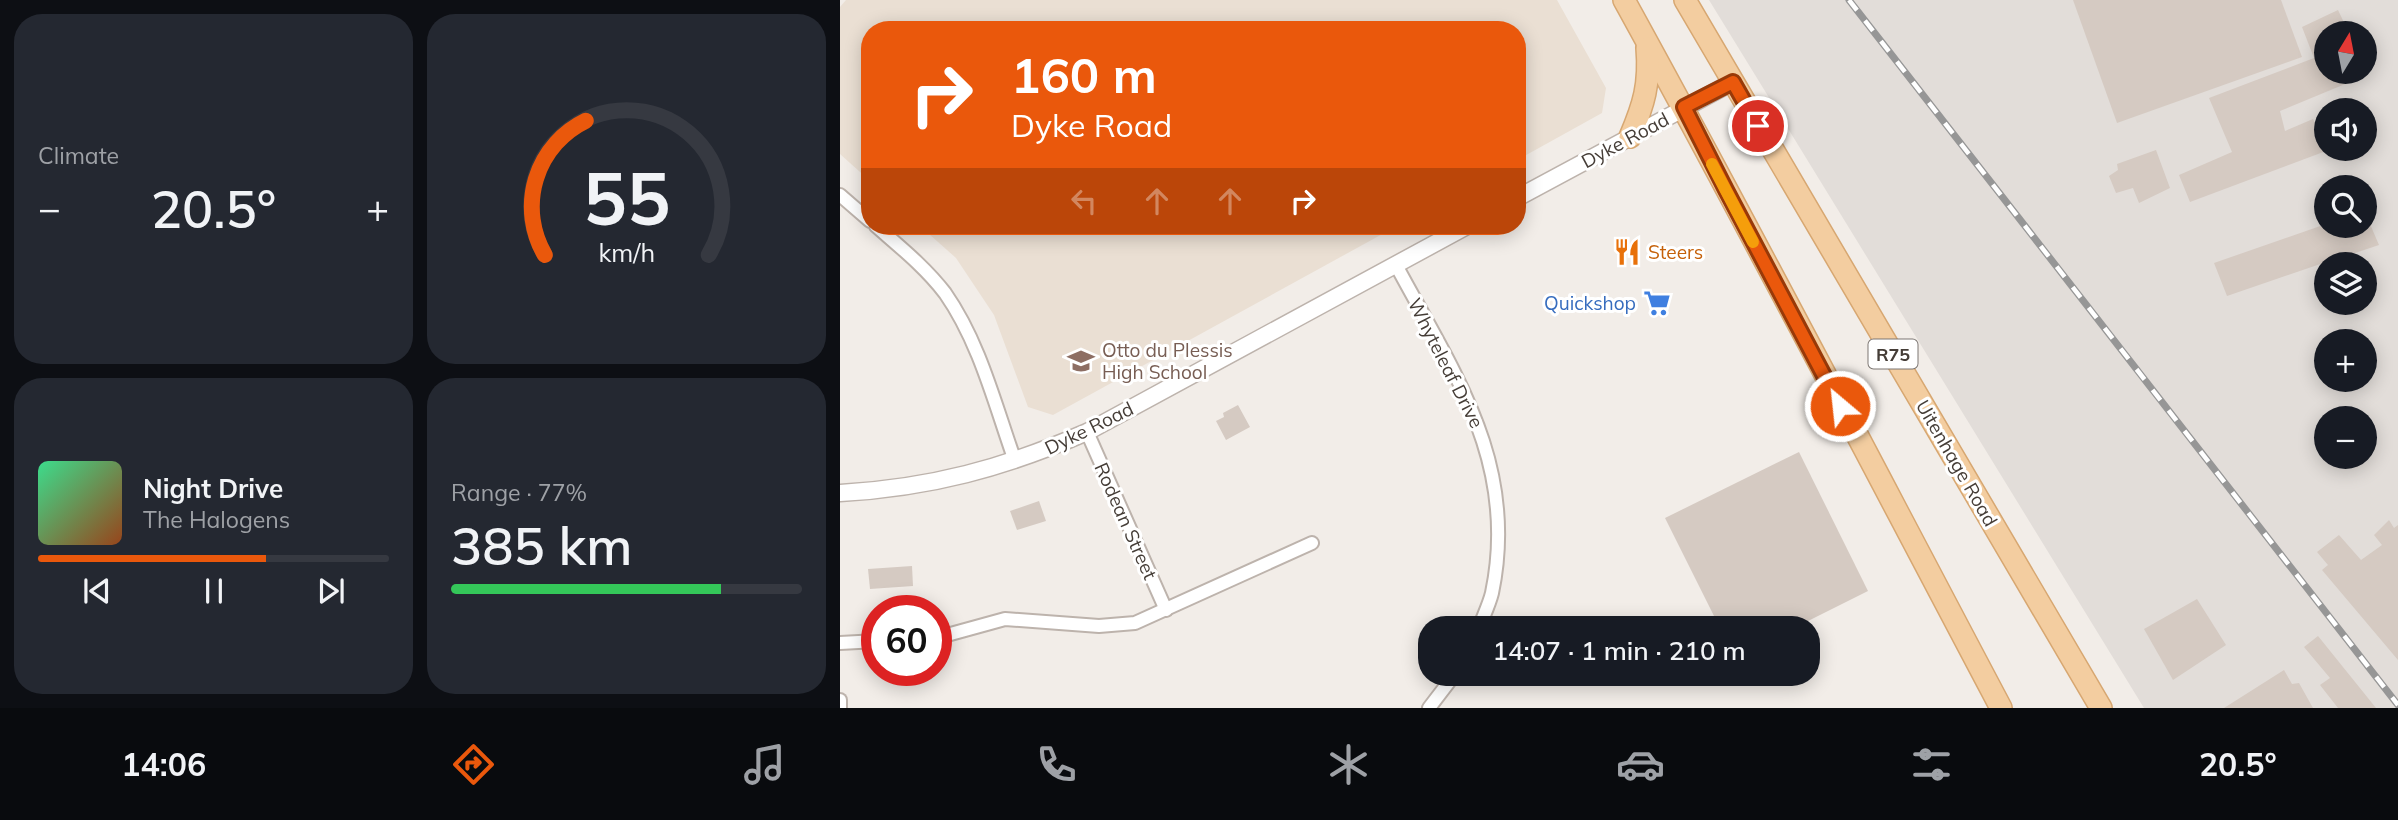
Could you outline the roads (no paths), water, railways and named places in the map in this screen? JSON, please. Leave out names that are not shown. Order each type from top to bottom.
[{"type":"main road","points":[[1624,0],[1684,107],[2001,708]]},
{"type":"main road","name":"Uitenhage Road","points":[[1685,0],[2101,708]]},
{"type":"main road","points":[[1630,137],[1646,98],[1647,41]]},
{"type":"street","name":"Dyke Road","points":[[1526,193],[1733,82]]},
{"type":"street","points":[[840,195],[861,212]]},
{"type":"street","points":[[886,235],[922,266],[963,323],[978,355],[1015,461]]},
{"type":"street","name":"Dyke Road","points":[[840,493],[869,492],[935,482],[1015,461],[1087,432],[1450,235]]},
{"type":"street","name":"Whyteleaf Drive","points":[[1395,265],[1472,408],[1493,476],[1498,533],[1497,557],[1491,596],[1484,616]]},
{"type":"street","name":"Rodean Street","points":[[1087,432],[1166,610]]},
{"type":"street","points":[[952,634],[1000,620],[1117,625],[1135,623],[1312,543]]},
{"type":"street","points":[[840,643],[861,642]]},
{"type":"street","points":[[1429,708],[1446,686]]},
{"type":"street","points":[[840,700],[840,708]]},
{"type":"railway","points":[[1849,0],[2398,705]]},
{"type":"place","name":"Steers","points":[[1627,252]]},
{"type":"place","name":"Quickshop","points":[[1657,303]]},
{"type":"place","name":"Otto du Plessis High School","points":[[1081,361]]}]
